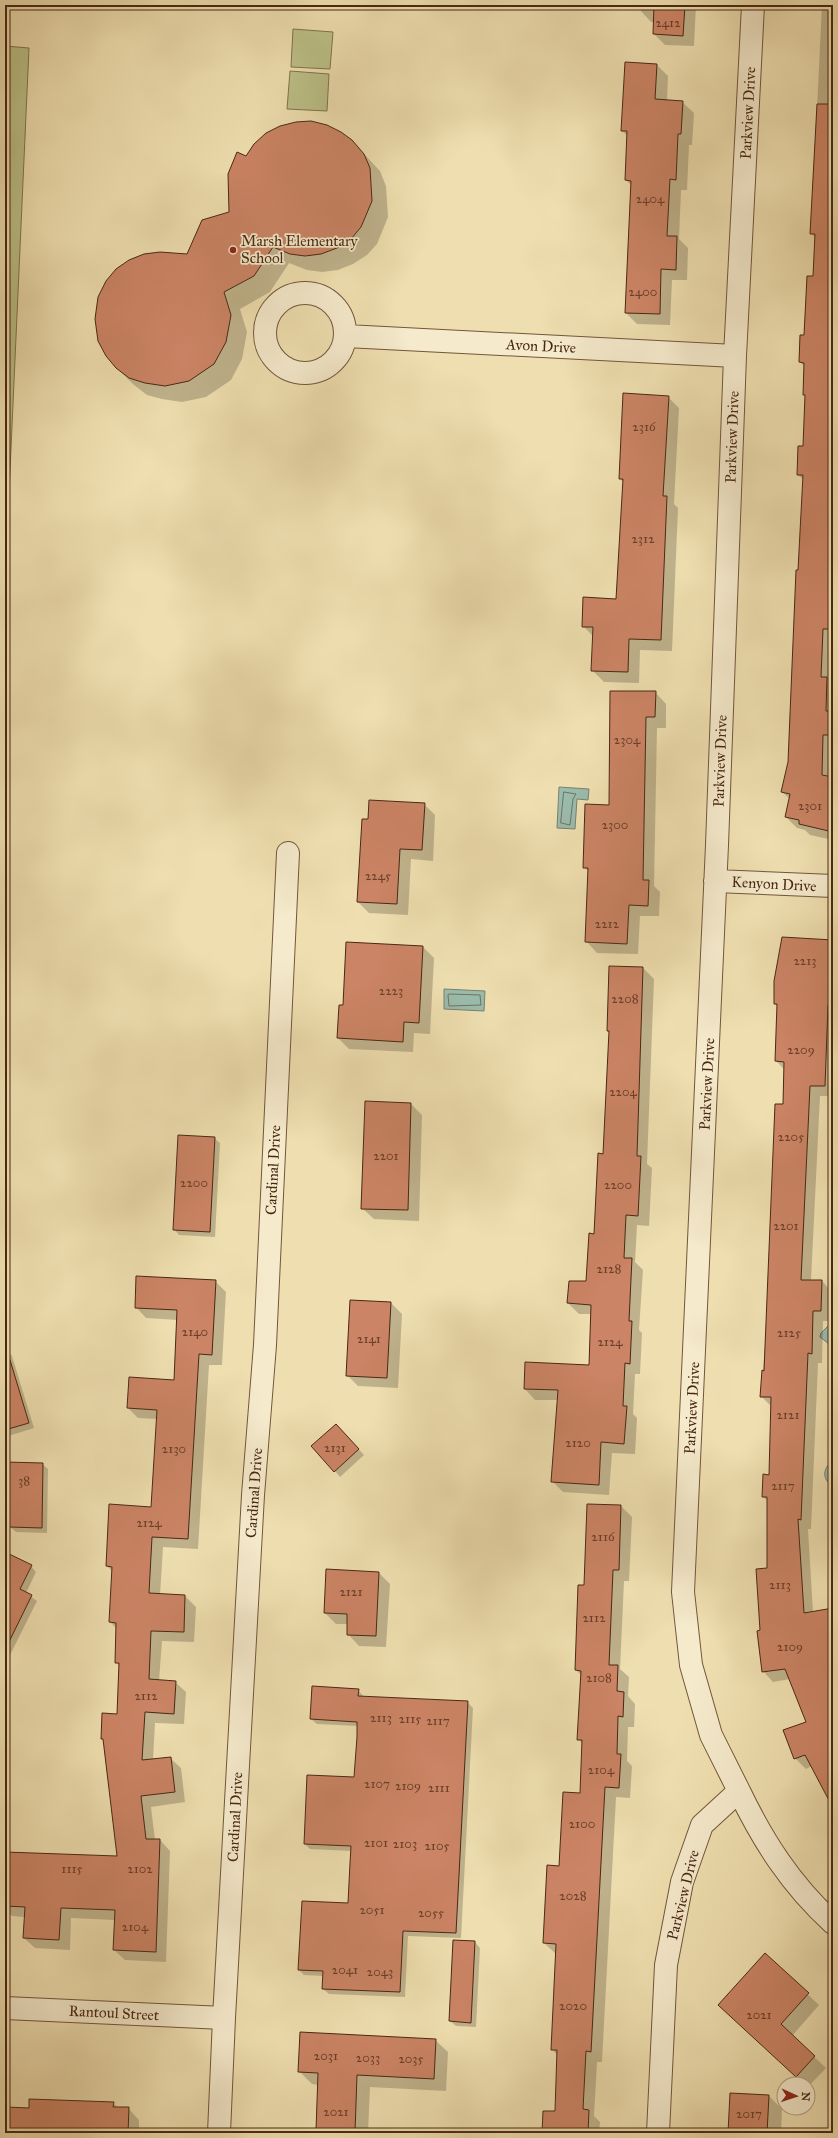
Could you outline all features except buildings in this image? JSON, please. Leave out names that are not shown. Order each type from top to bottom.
[{"type":"street","name":"Parkview Drive","points":[[658,2133],[666,1965],[682,1882],[702,1825],[739,1791],[710,1735],[690,1665],[683,1592],[715,881],[736,356],[753,5]]},
{"type":"street","name":"Avon Drive","points":[[346,336],[736,356]]},
{"type":"street","name":"Cardinal Drive","points":[[219,2133],[253,1495],[265,1345],[288,853]]},
{"type":"street","name":"Kenyon Drive","points":[[715,881],[833,886]]},
{"type":"street","points":[[739,1791],[774,1856],[816,1907],[833,1923]]},
{"type":"street","name":"Rantoul Street","points":[[5,2008],[224,2018]]},
{"type":"green space","points":[[293,29],[333,32],[330,69],[291,67]]},
{"type":"green space","points":[[5,46],[29,48],[5,582]]},
{"type":"green space","points":[[290,71],[329,74],[327,111],[287,109]]},
{"type":"water","points":[[559,787],[589,789],[588,800],[577,799],[575,829],[557,828]]},
{"type":"water","points":[[444,989],[485,991],[484,1011],[444,1009]]},
{"type":"water","points":[[829,1325],[833,1326],[833,1352],[829,1344],[820,1337],[821,1333]]},
{"type":"water","points":[[833,1461],[833,1486],[825,1477],[825,1470]]},
{"type":"place","name":"Marsh Elementary School","points":[[233,250]]}]
